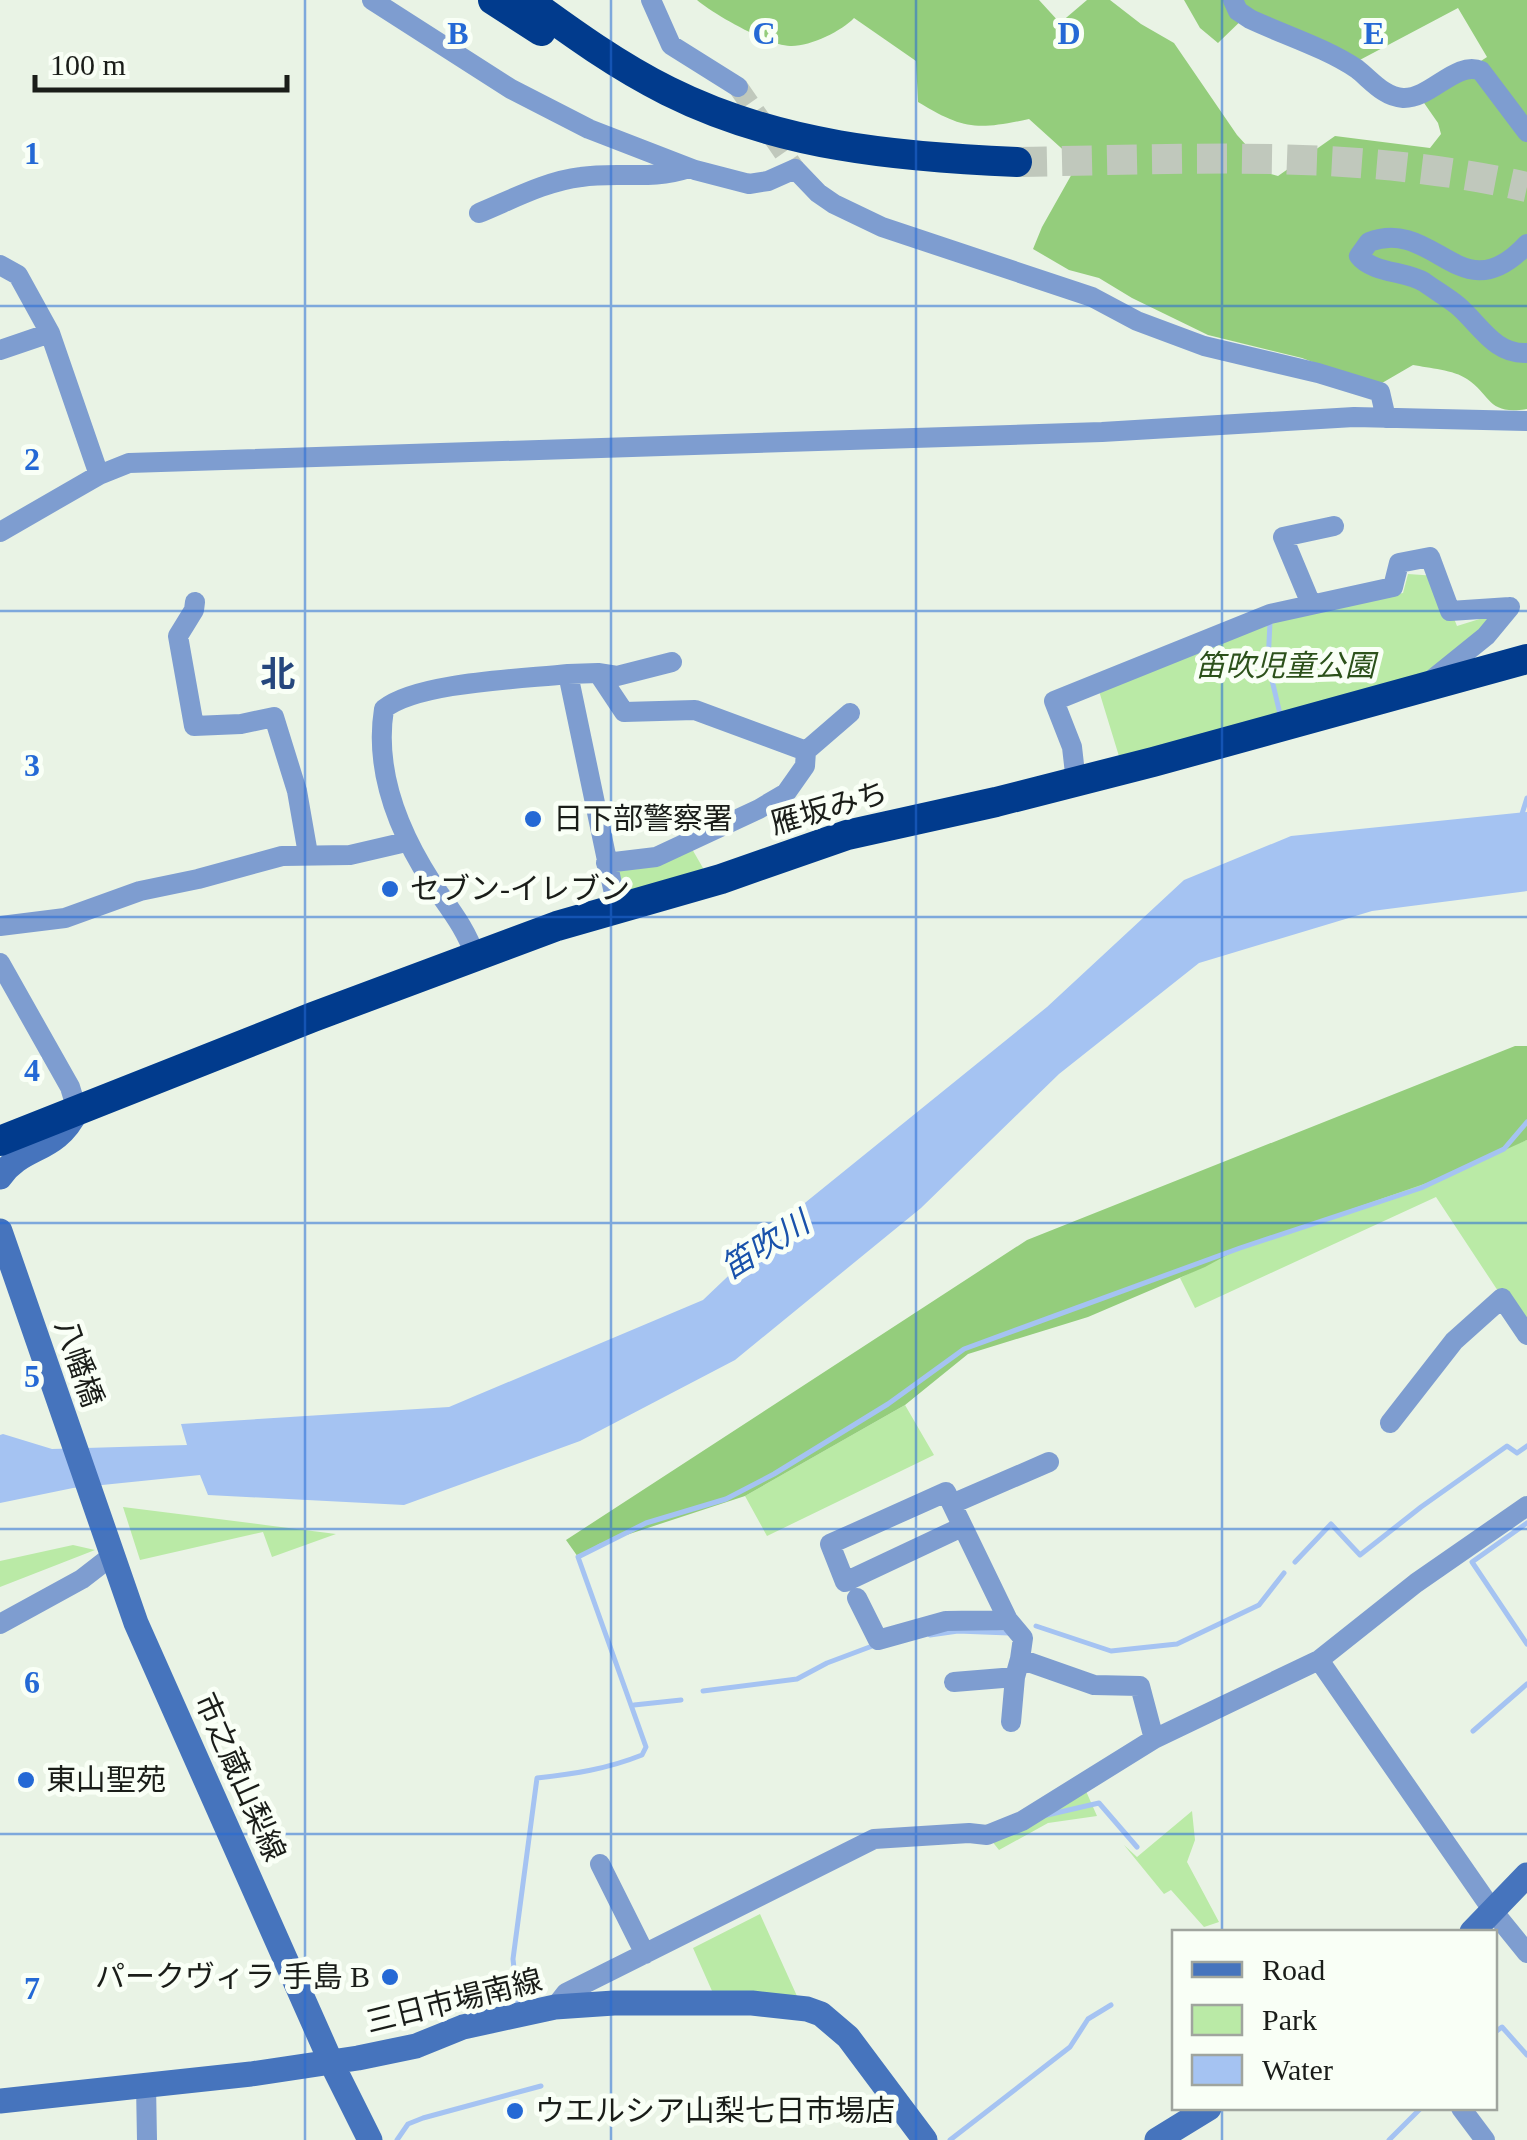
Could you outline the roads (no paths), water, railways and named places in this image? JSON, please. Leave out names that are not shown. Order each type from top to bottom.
[{"type":"highway","points":[[493,0],[569,47],[670,93],[756,126],[843,148],[928,158],[1017,162]]},
{"type":"highway","points":[[527,0],[604,55],[670,93]]},
{"type":"highway","points":[[536,0],[604,55]]},
{"type":"highway","name":"雁坂みち","points":[[0,1141],[475,956],[617,908],[721,879],[846,835],[1076,782],[1527,659]]},
{"type":"main road","points":[[0,1177],[13,1161],[62,1136],[77,1110]]},
{"type":"main road","name":"八幡橋","points":[[0,1231],[97,1515]]},
{"type":"main road","name":"市之蔵山梨線","points":[[97,1515],[144,1641],[331,2062],[370,2140]]},
{"type":"main road","points":[[1474,1930],[1527,1875]]},
{"type":"main road","name":"三日市場南線","points":[[0,2101],[331,2062],[405,2049],[463,2027],[554,2007],[614,2003],[752,2004],[807,2008],[821,2014],[848,2037],[925,2140]]},
{"type":"main road","points":[[1157,2140],[1206,2110]]},
{"type":"street","points":[[372,0],[549,110],[689,168],[749,184],[768,181],[795,169],[834,204],[882,227],[1092,297],[1137,321],[1204,346],[1380,392],[1386,418]]},
{"type":"street","points":[[651,0],[670,44],[738,87]]},
{"type":"street","points":[[1232,0],[1238,11],[1250,19],[1354,67],[1392,96],[1404,98],[1426,93],[1466,68],[1475,68],[1527,132]]},
{"type":"street","points":[[478,213],[566,179],[664,176],[689,168]]},
{"type":"street","points":[[1527,244],[1510,259],[1482,273],[1466,269],[1414,241],[1394,237],[1368,242],[1359,256],[1369,265],[1419,279],[1460,307],[1484,334],[1505,349],[1527,353]]},
{"type":"street","points":[[0,265],[18,275],[50,332],[99,475]]},
{"type":"street","points":[[0,350],[50,332]]},
{"type":"street","points":[[0,532],[99,475],[130,463],[1102,432],[1386,418],[1527,421]]},
{"type":"street","points":[[1310,604],[1283,537],[1334,526]]},
{"type":"street","points":[[1076,782],[1072,747],[1054,700],[1270,614],[1393,587],[1400,563],[1430,558],[1450,611],[1510,607],[1486,636],[1434,678],[1443,684]]},
{"type":"street","points":[[195,602],[178,636],[194,726],[241,724],[274,717],[297,791],[308,854]]},
{"type":"street","points":[[475,956],[464,930],[406,842],[394,814],[380,732],[384,709],[392,702],[451,686],[568,674],[617,676],[672,662]]},
{"type":"street","points":[[598,673],[624,712],[695,710],[806,750]]},
{"type":"street","points":[[568,674],[617,908]]},
{"type":"street","points":[[606,863],[656,857],[786,793],[805,766],[806,750],[850,713]]},
{"type":"street","points":[[0,926],[65,918],[140,891],[198,880],[282,856],[350,855],[406,842]]},
{"type":"street","points":[[0,963],[70,1087],[77,1110]]},
{"type":"street","points":[[1390,1422],[1454,1342],[1502,1298],[1527,1336]]},
{"type":"street","points":[[952,1504],[1049,1462]]},
{"type":"street","points":[[962,1528],[845,1582],[830,1544],[946,1492],[1008,1620],[1023,1638],[1011,1722]]},
{"type":"street","points":[[554,2007],[566,1993],[874,1840],[969,1832],[987,1835],[1022,1821],[1154,1739],[1319,1660],[1416,1583],[1527,1506]]},
{"type":"street","points":[[0,1624],[82,1580],[113,1555]]},
{"type":"street","points":[[857,1598],[878,1640],[946,1621],[1008,1620]]},
{"type":"street","points":[[1319,1660],[1493,1911],[1527,1953]]},
{"type":"street","points":[[954,1682],[1017,1668],[1094,1685],[1140,1686],[1154,1739]]},
{"type":"street","points":[[600,1864],[644,1954]]},
{"type":"street","points":[[146,2085],[147,2140]]},
{"type":"street","points":[[1462,2110],[1485,2140]]},
{"type":"water","name":"笛吹川","points":[[1527,812],[1527,891],[1372,911],[1199,963],[1059,1074],[921,1208],[735,1360],[580,1441],[404,1505],[208,1495],[200,1475],[73,1488],[0,1503],[3,1434],[52,1449],[187,1445],[181,1424],[449,1407],[703,1300],[806,1202],[1047,1007],[1184,880],[1291,836]]},
{"type":"waterway","points":[[1270,622],[1268,663],[1280,714]]},
{"type":"waterway","points":[[1522,814],[1527,798]]},
{"type":"waterway","points":[[518,2005],[513,1959],[537,1778],[616,1764],[642,1755],[646,1747],[578,1557],[646,1523],[726,1499],[774,1474],[888,1404],[964,1349],[1240,1248],[1421,1188],[1504,1149],[1527,1122]]},
{"type":"waterway","points":[[1295,1562],[1331,1524],[1360,1555],[1507,1446],[1517,1453],[1527,1446]]},
{"type":"waterway","points":[[1527,1523],[1472,1562],[1527,1644]]},
{"type":"waterway","points":[[1036,1626],[1111,1651],[1177,1644],[1259,1605],[1284,1573]]},
{"type":"waterway","points":[[930,1635],[958,1631],[1009,1633]]},
{"type":"waterway","points":[[703,1691],[797,1679],[875,1645]]},
{"type":"waterway","points":[[1473,1731],[1527,1684]]},
{"type":"waterway","points":[[634,1705],[681,1700]]},
{"type":"waterway","points":[[1047,1815],[1099,1803],[1137,1847]]},
{"type":"waterway","points":[[950,2140],[1070,2047],[1088,2019],[1111,2005]]},
{"type":"waterway","points":[[1497,2031],[1502,2027],[1527,2055]]},
{"type":"waterway","points":[[397,2140],[408,2124],[423,2118],[541,2086]]},
{"type":"waterway","points":[[1389,2140],[1419,2110]]},
{"type":"tunnel","points":[[738,87],[795,169]]},
{"type":"tunnel","points":[[1017,162],[1337,162],[1464,175],[1527,187]]},
{"type":"place","name":"日下部警察署","points":[[533,819]]},
{"type":"place","name":"セブン-イレブン","points":[[390,889]]},
{"type":"place","name":"東山聖苑","points":[[26,1780]]},
{"type":"place","name":"パークヴィラ 手島 B","points":[[390,1977]]},
{"type":"place","name":"ウエルシア山梨七日市場店","points":[[515,2111]]},
{"type":"district","name":"北","points":[[278,674]]},
{"type":"park label","name":"笛吹児童公園","points":[[1285,666]]}]
